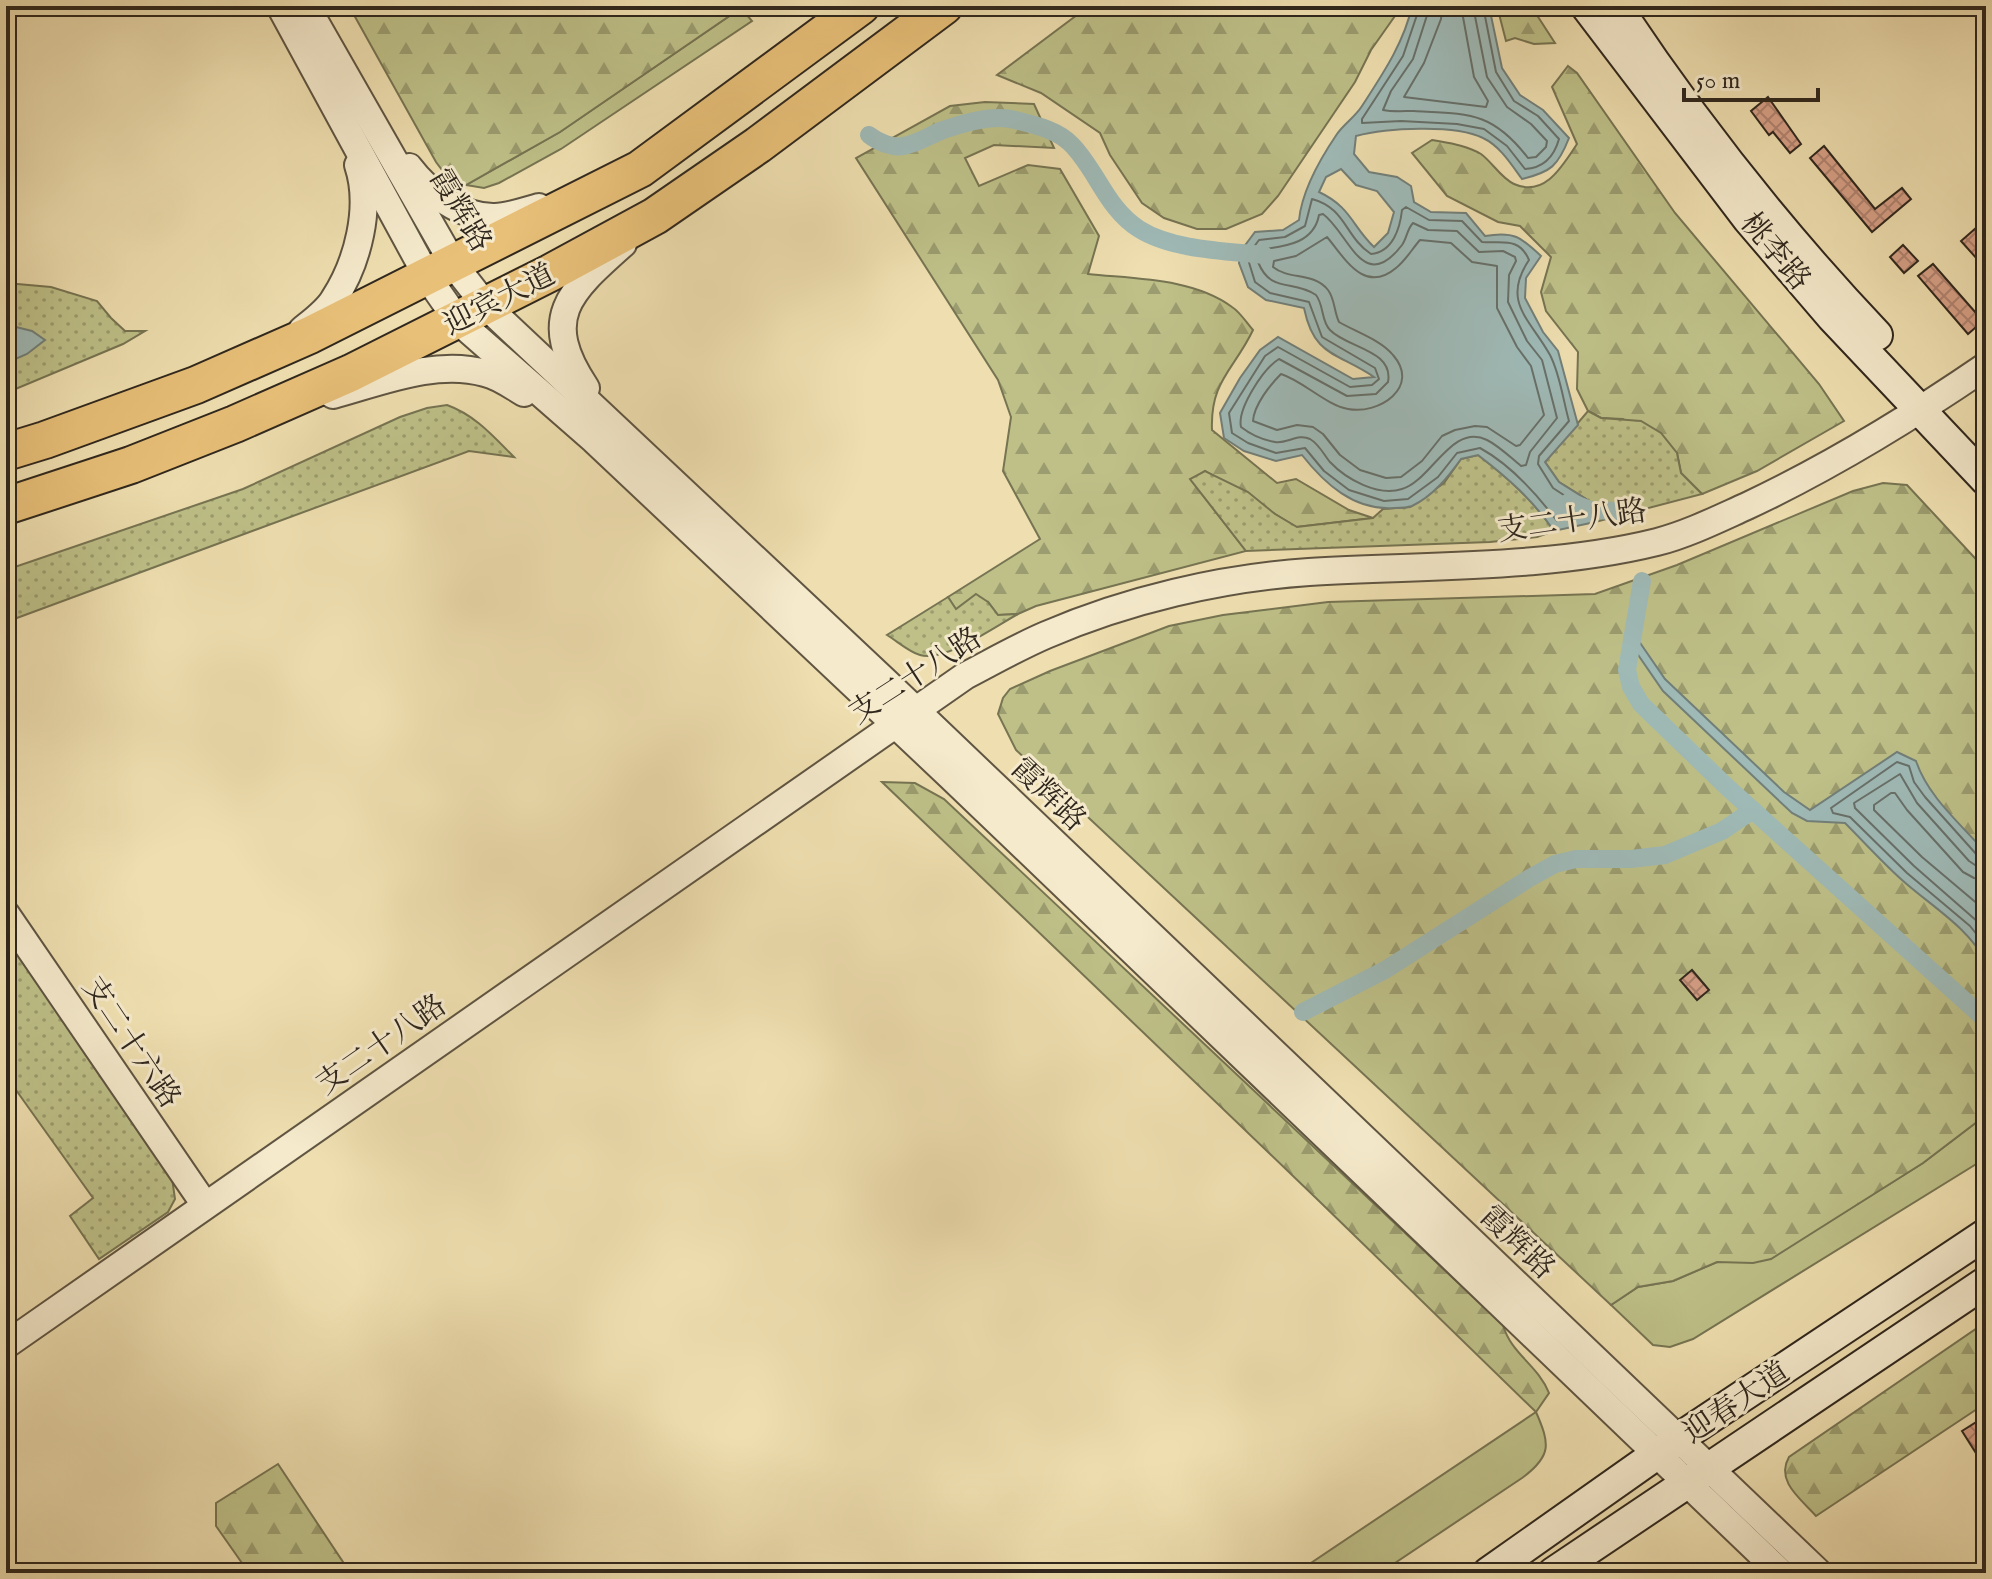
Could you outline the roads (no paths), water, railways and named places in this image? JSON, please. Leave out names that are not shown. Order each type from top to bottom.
[{"type":"highway","name":"迎宾大道","points":[[6,452],[182,390],[253,360],[441,271],[640,169],[861,6]]},
{"type":"highway","name":"迎宾大道","points":[[6,506],[131,465],[351,373],[655,216],[758,145],[944,6]]},
{"type":"main road","name":"桃李路","points":[[1586,6],[1748,219],[1832,317],[1928,403],[1986,449]]},
{"type":"main road","name":"桃李路","points":[[1616,6],[1715,143],[1789,236],[1865,322],[1986,480]]},
{"type":"main road","name":"迎春大道","points":[[1488,1573],[1526,1562],[1668,1447],[1986,1234]]},
{"type":"main road","name":"迎春大道","points":[[1553,1573],[1986,1282]]},
{"type":"main road","points":[[1806,1355],[1828,1387]]},
{"type":"street","name":"霞辉路","points":[[280,6],[356,120],[441,271],[472,313],[905,717],[1668,1447],[1819,1573]]},
{"type":"street","name":"霞辉路","points":[[306,6],[356,120]]},
{"type":"street","points":[[356,120],[439,197],[464,210],[491,217],[523,212],[640,169]]},
{"type":"street","points":[[253,360],[315,320],[334,300],[348,270],[364,216],[356,120]]},
{"type":"street","points":[[603,432],[566,354],[562,323],[571,294],[655,216]]},
{"type":"street","name":"支二十八路","points":[[6,1345],[965,676],[1046,635],[1115,611],[1201,587],[1306,572],[1458,565],[1610,553],[1661,541],[1708,524],[1785,488],[1855,450],[1986,366]]},
{"type":"street","points":[[177,447],[344,392],[435,369],[459,367],[489,373],[603,432]]},
{"type":"street","name":"支二十六路","points":[[6,914],[205,1205]]},
{"type":"street","name":"霞辉路","points":[[1698,1475],[1781,1573]]},
{"type":"water","points":[[1412,6],[1489,6],[1502,68],[1520,95],[1543,110],[1569,138],[1552,166],[1540,174],[1522,179],[1489,141],[1456,131],[1402,129],[1356,136],[1354,154],[1369,172],[1397,177],[1411,186],[1414,202],[1431,212],[1466,213],[1485,236],[1503,234],[1516,237],[1541,256],[1526,278],[1525,298],[1543,332],[1558,351],[1578,425],[1545,462],[1559,482],[1586,499],[1595,522],[1554,531],[1519,490],[1478,455],[1461,459],[1420,502],[1401,508],[1379,508],[1341,493],[1320,476],[1302,455],[1276,461],[1244,451],[1224,438],[1220,413],[1260,350],[1278,337],[1353,379],[1374,377],[1321,345],[1308,324],[1304,308],[1266,300],[1248,287],[1239,263],[1240,252],[1255,232],[1283,230],[1299,220],[1304,197],[1318,164],[1377,82],[1398,46]],"holes":[[[1341,169],[1356,185],[1377,191],[1394,212],[1388,233],[1374,247],[1345,210],[1319,192],[1326,177]]]},
{"type":"water","points":[[6,327],[32,331],[45,340],[27,354],[6,363]]},
{"type":"water","points":[[1634,634],[1665,679],[1784,792],[1810,810],[1897,752],[1916,761],[1928,786],[1946,810],[1986,853],[1986,962],[1959,928],[1902,880],[1845,823],[1807,821],[1792,813],[1663,691],[1632,646]]},
{"type":"waterway","points":[[869,135],[885,144],[899,146],[951,127],[988,119],[1006,118],[1037,126],[1052,131],[1071,144],[1118,211],[1139,229],[1183,245],[1264,255]]},
{"type":"waterway","points":[[1569,502],[1590,510],[1632,515]]},
{"type":"waterway","points":[[1642,581],[1627,670],[1631,687],[1641,704],[1727,787],[1986,1020]]},
{"type":"waterway","points":[[1303,1012],[1385,970],[1555,864],[1576,859],[1631,859],[1665,855],[1722,831],[1753,810]]}]
